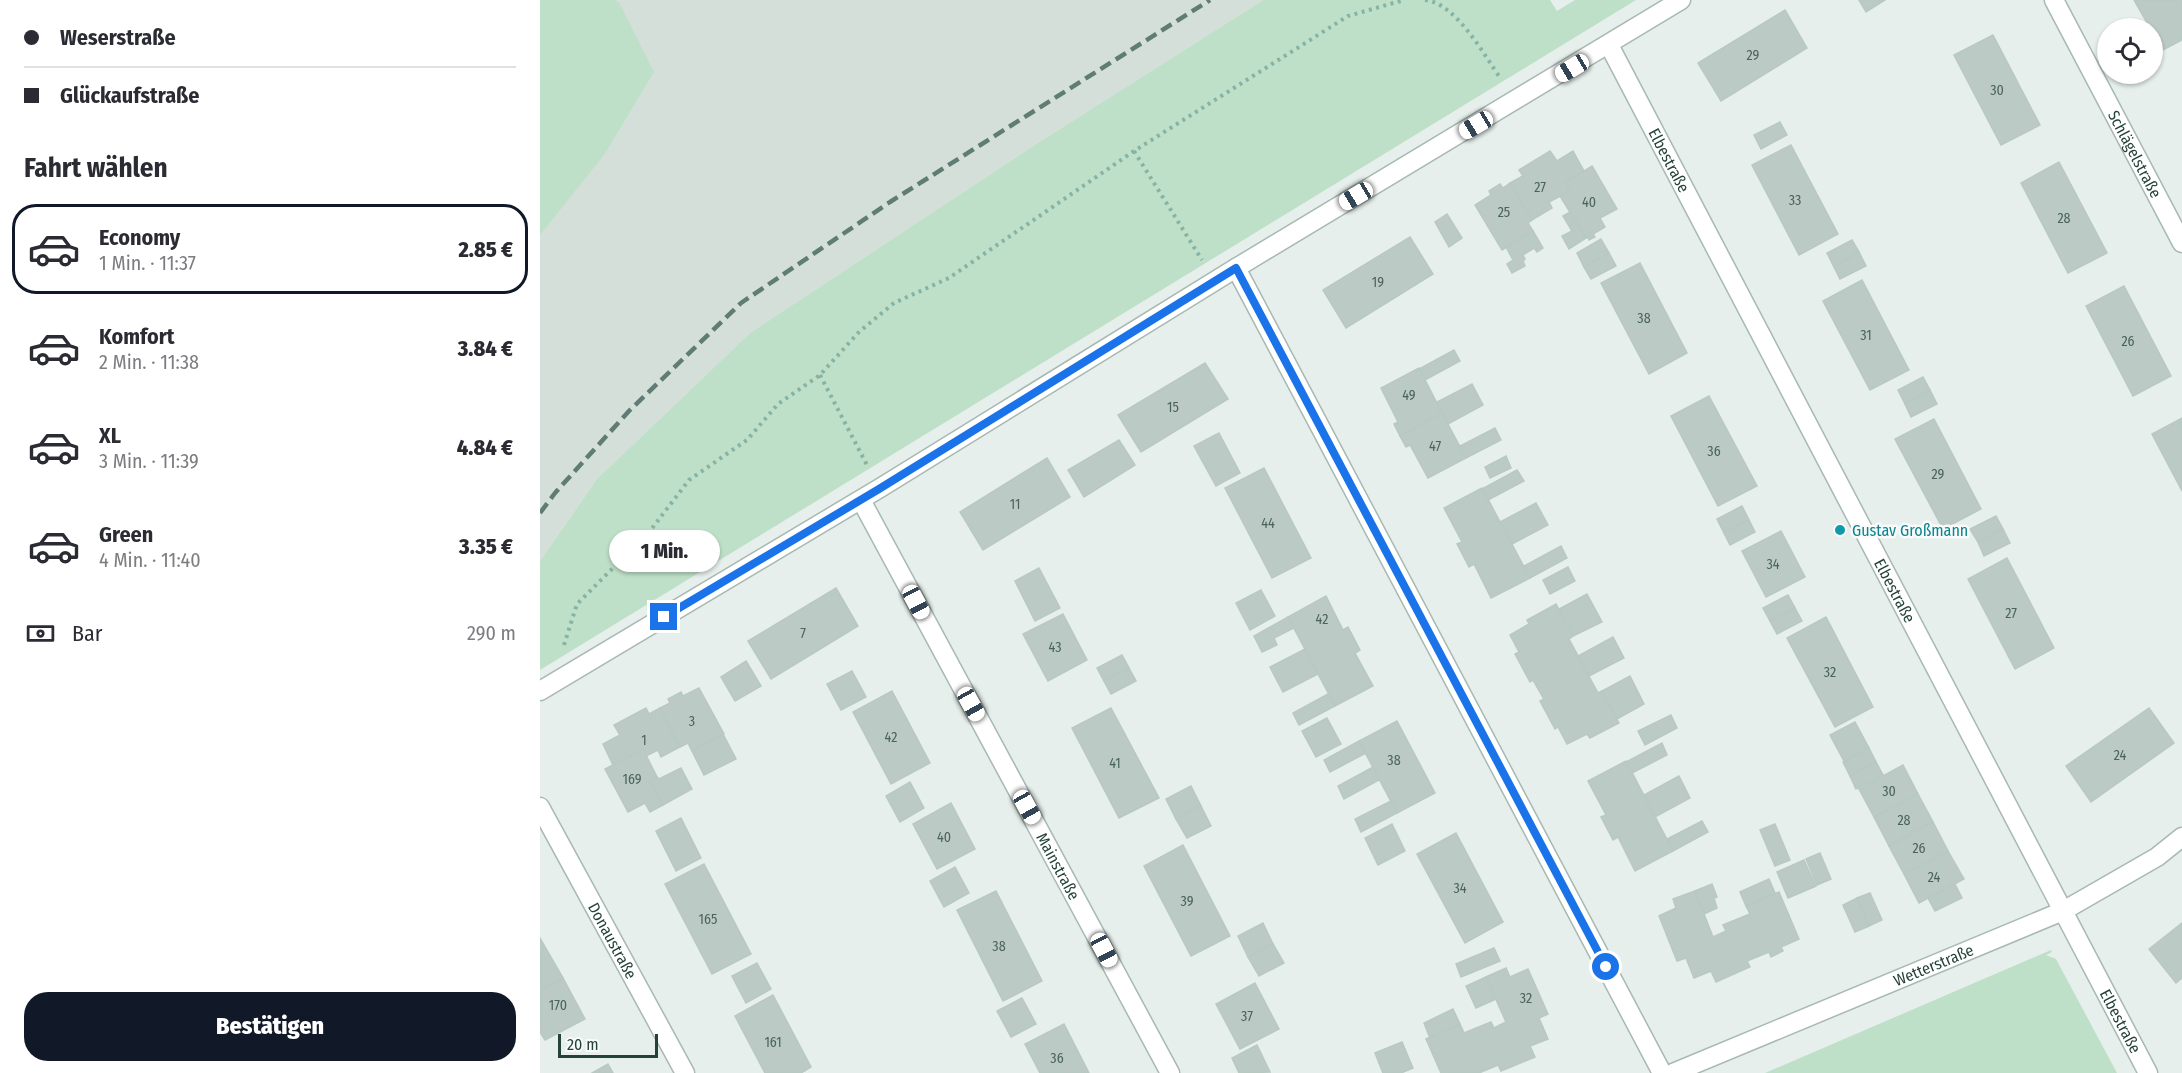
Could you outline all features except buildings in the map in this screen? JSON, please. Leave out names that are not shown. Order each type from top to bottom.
[{"type":"street","points":[[540,691],[861,500],[1216,280],[1681,0]]},
{"type":"street","name":"Schlägelstraße","points":[[2054,0],[2175,212],[2182,243]]},
{"type":"street","name":"Elbestraße","points":[[1609,45],[2148,1073]]},
{"type":"street","points":[[1236,268],[1662,1073]]},
{"type":"street","name":"Mainstraße","points":[[861,500],[1170,1073]]},
{"type":"street","name":"Donaustraße","points":[[540,807],[685,1073]]},
{"type":"street","name":"Wetterstraße","points":[[1673,1073],[2062,911],[2157,857],[2182,837]]},
{"type":"path","points":[[566,676],[564,646],[578,604],[650,531],[688,480],[747,440],[778,404],[820,375],[859,332],[894,303],[949,278],[1134,151],[1348,16],[1404,0]]},
{"type":"path","points":[[1425,0],[1438,1],[1466,29],[1516,101]]},
{"type":"path","points":[[1134,151],[1216,280]]},
{"type":"path","points":[[820,375],[879,489]]},
{"type":"shaded area","points":[[540,0],[1263,0],[1030,148],[750,333],[597,479],[540,561]]},
{"type":"green space","points":[[540,0],[614,0],[619,2],[654,72],[604,155],[540,235]]},
{"type":"green space","points":[[1263,0],[1550,0],[1557,11],[1575,0],[1636,0],[540,670],[540,561],[597,479],[750,333],[1030,148]]},
{"type":"green space","points":[[2051,950],[2052,952],[2046,955],[2056,959],[2117,1073],[1765,1073]]},
{"type":"railway","points":[[540,513],[555,493],[629,411],[741,303],[890,202],[1210,0]]},
{"type":"place","name":"Gustav Großmann","points":[[1840,530]]},
{"type":"route","points":[[664,617],[879,489],[1236,268],[1606,967]]}]
